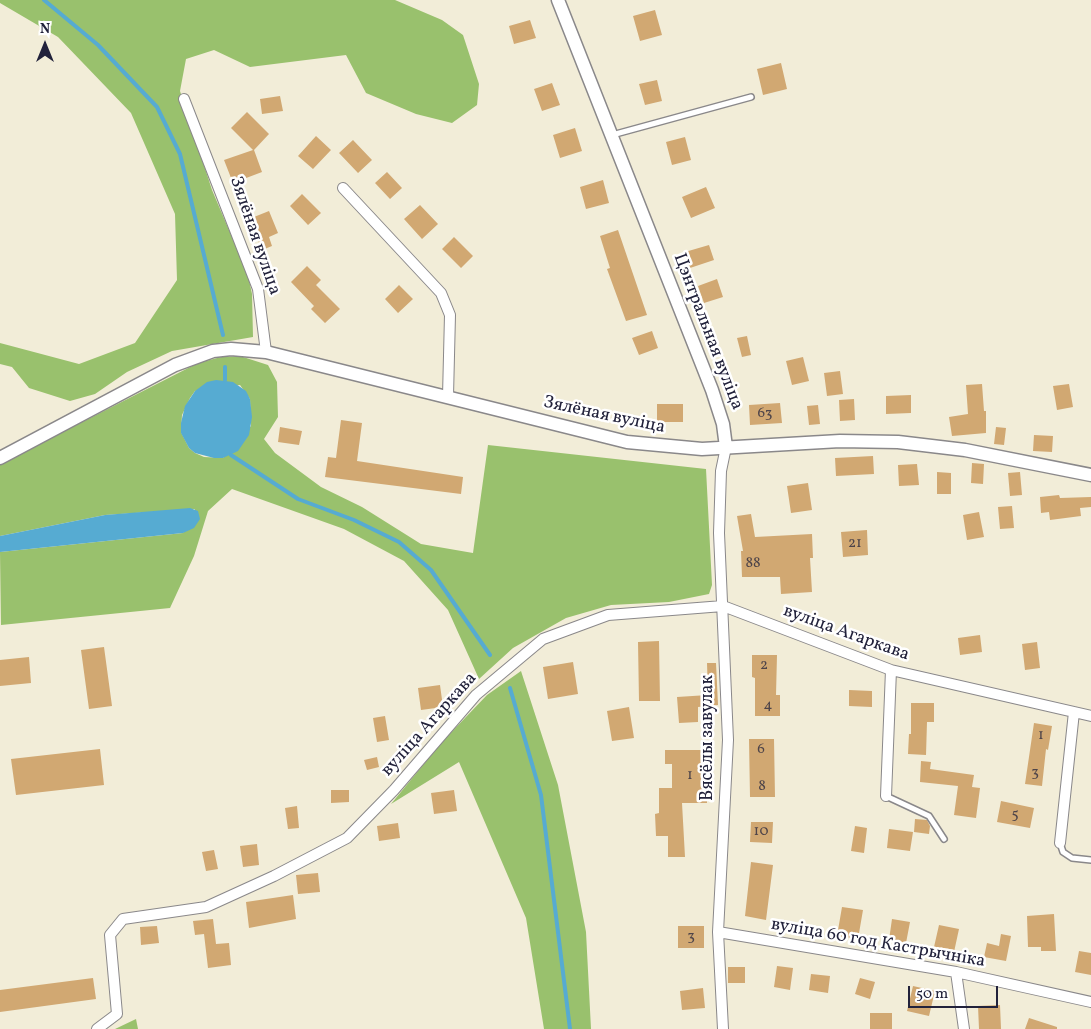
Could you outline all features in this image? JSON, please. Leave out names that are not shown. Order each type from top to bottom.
[{"type":"street","name":"Цэнтральная вуліца","points":[[558,0],[712,390],[723,424],[726,447]]},
{"type":"street","name":"Зялёная вуліца","points":[[184,100],[258,289],[266,352],[627,442],[678,448],[726,447]]},
{"type":"street","points":[[342,188],[441,293],[450,315],[448,396]]},
{"type":"street","points":[[0,458],[194,357],[232,349],[266,352]]},
{"type":"street","points":[[726,447],[840,440],[898,442],[965,450],[1091,476]]},
{"type":"street","name":"Вясёлы завулак","points":[[724,1029],[718,932],[728,740],[719,533],[721,471],[726,447]]},
{"type":"street","name":"вуліца Агаркава","points":[[97,1029],[117,1014],[110,935],[123,919],[206,907],[274,876],[347,838],[394,790],[476,695],[542,639],[608,615],[723,606],[891,670],[1091,716]]},
{"type":"street","points":[[886,796],[891,670]]},
{"type":"street","points":[[1060,843],[1074,712]]},
{"type":"street","name":"вуліца 60 год Кастрычніка","points":[[718,932],[956,972],[1091,1002]]},
{"type":"street","points":[[956,972],[964,1029]]},
{"type":"lane","points":[[612,135],[751,97]]},
{"type":"lane","points":[[886,796],[929,816],[944,839]]},
{"type":"lane","points":[[1060,843],[1063,852],[1072,858],[1091,860]]},
{"type":"green space","points":[[0,0],[395,0],[442,20],[463,35],[479,84],[477,105],[452,123],[416,114],[366,93],[346,55],[250,67],[214,50],[186,59],[180,91],[212,190],[248,275],[252,294],[253,337],[172,351],[127,372],[95,394],[70,401],[29,388],[12,367],[0,364],[0,343],[79,364],[135,343],[177,280],[175,214],[131,113],[58,37],[0,3]]},
{"type":"green space","points":[[240,356],[268,365],[277,382],[278,417],[264,439],[275,453],[321,487],[362,507],[421,544],[473,553],[488,445],[706,469],[712,585],[709,594],[669,602],[611,605],[566,618],[513,648],[479,679],[448,610],[404,561],[344,529],[232,489],[208,511],[194,556],[170,608],[1,625],[0,552],[183,533],[195,509],[105,515],[0,536],[0,464],[198,363],[221,357]],"holes":[[[240,385],[250,399],[251,426],[223,458],[204,457],[189,448],[181,432],[182,415],[195,391]]]},
{"type":"green space","points":[[521,671],[558,785],[586,932],[591,1029],[544,1029],[526,918],[459,762],[391,804],[442,742],[487,695]]},
{"type":"green space","points":[[136,1019],[138,1029],[115,1029]]},
{"type":"water","points":[[216,380],[233,382],[246,391],[250,399],[252,417],[249,435],[238,451],[223,458],[214,458],[195,453],[189,448],[181,433],[185,406],[195,391],[207,382]]},
{"type":"water","points":[[190,508],[198,511],[200,519],[194,528],[183,533],[0,552],[0,536],[105,515]]},
{"type":"building","points":[[655,10],[662,35],[640,41],[633,16]]},
{"type":"building","points":[[530,20],[536,38],[514,44],[509,26]]},
{"type":"building","points":[[781,63],[787,89],[763,95],[757,69]]},
{"type":"building","points":[[657,80],[662,101],[645,105],[639,84]]},
{"type":"building","points":[[552,83],[560,105],[542,111],[534,89]]},
{"type":"building","points":[[280,96],[283,111],[262,114],[260,99]]},
{"type":"building","points":[[247,112],[269,134],[254,150],[262,172],[233,183],[224,160],[253,150],[231,128]]},
{"type":"building","points":[[575,128],[582,151],[560,158],[553,135]]},
{"type":"building","points":[[316,136],[331,150],[313,169],[298,156]]},
{"type":"building","points":[[685,137],[691,160],[672,165],[666,142]]},
{"type":"building","points":[[353,140],[372,160],[358,173],[339,153]]},
{"type":"building","points":[[387,172],[402,188],[390,199],[375,183]]},
{"type":"building","points":[[603,180],[609,203],[586,209],[580,187]]},
{"type":"building","points":[[706,187],[715,208],[691,218],[682,197]]},
{"type":"building","points":[[302,194],[321,213],[308,225],[290,206]]},
{"type":"building","points":[[420,205],[438,224],[422,239],[404,219]]},
{"type":"building","points":[[269,211],[278,233],[269,237],[272,246],[262,250],[249,219]]},
{"type":"building","points":[[618,230],[647,315],[626,321],[607,269],[610,268],[600,236]]},
{"type":"building","points":[[454,237],[473,256],[461,268],[442,249]]},
{"type":"building","points":[[709,245],[714,260],[690,268],[685,252]]},
{"type":"building","points":[[307,266],[321,280],[316,285],[340,309],[325,323],[311,309],[314,306],[291,282]]},
{"type":"building","points":[[717,279],[723,297],[704,303],[698,286]]},
{"type":"building","points":[[399,285],[413,299],[398,313],[385,299]]},
{"type":"building","points":[[652,331],[658,348],[639,355],[632,338]]},
{"type":"building","points":[[747,336],[751,355],[742,357],[737,338]]},
{"type":"building","points":[[803,357],[809,381],[792,385],[786,361]]},
{"type":"building","points":[[840,371],[843,394],[827,396],[824,373]]},
{"type":"building","points":[[982,384],[984,411],[986,411],[986,433],[952,436],[949,417],[968,414],[966,385]]},
{"type":"building","points":[[1069,384],[1073,407],[1057,410],[1053,386]]},
{"type":"building","points":[[911,395],[911,413],[886,414],[886,396]]},
{"type":"building","points":[[854,399],[855,420],[840,421],[839,400]]},
{"type":"building","points":[[780,403],[782,423],[750,425],[749,405]]},
{"type":"building","points":[[657,404],[683,404],[683,422],[657,422]]},
{"type":"building","points":[[818,405],[820,424],[809,425],[807,406]]},
{"type":"building","points":[[341,420],[362,423],[357,461],[463,477],[461,494],[325,477],[328,457],[336,458]]},
{"type":"building","points":[[280,427],[302,431],[299,445],[278,442]]},
{"type":"building","points":[[996,427],[1006,428],[1004,445],[994,444]]},
{"type":"building","points":[[1034,435],[1053,436],[1052,452],[1033,451]]},
{"type":"building","points":[[873,456],[874,474],[836,476],[835,458]]},
{"type":"building","points":[[972,463],[984,464],[983,484],[971,483]]},
{"type":"building","points":[[917,464],[919,485],[899,486],[898,465]]},
{"type":"building","points":[[937,472],[951,473],[951,494],[937,494]]},
{"type":"building","points":[[1020,472],[1022,495],[1010,496],[1008,473]]},
{"type":"building","points":[[808,483],[812,510],[791,513],[787,486]]},
{"type":"building","points":[[1059,495],[1060,498],[1091,497],[1091,507],[1080,508],[1081,516],[1050,520],[1049,512],[1041,513],[1040,497]]},
{"type":"building","points":[[1012,506],[1014,528],[1000,529],[998,507]]},
{"type":"building","points":[[979,512],[984,537],[967,540],[963,515]]},
{"type":"building","points":[[751,514],[755,537],[812,534],[813,558],[810,558],[812,592],[781,594],[780,577],[742,577],[741,551],[743,551],[737,516]]},
{"type":"building","points":[[867,530],[868,555],[843,557],[841,532]]},
{"type":"building","points":[[980,635],[982,652],[960,655],[958,638]]},
{"type":"building","points":[[659,641],[660,701],[639,701],[638,642]]},
{"type":"building","points":[[1037,642],[1040,668],[1025,670],[1022,644]]},
{"type":"building","points":[[104,647],[112,706],[89,709],[81,650]]},
{"type":"building","points":[[752,655],[777,655],[776,695],[780,695],[780,716],[755,716],[755,678],[752,677]]},
{"type":"building","points":[[29,657],[31,683],[0,686],[0,660]]},
{"type":"building","points":[[573,662],[578,694],[548,699],[543,667]]},
{"type":"building","points":[[707,663],[716,663],[718,705],[698,707],[698,722],[679,723],[677,697],[708,695]]},
{"type":"building","points":[[440,685],[443,707],[421,710],[418,688]]},
{"type":"building","points":[[849,690],[872,691],[872,707],[849,706]]},
{"type":"building","points":[[911,703],[934,703],[934,722],[927,722],[926,755],[908,754],[909,734],[911,734]]},
{"type":"building","points":[[629,707],[634,738],[612,741],[607,711]]},
{"type":"building","points":[[385,716],[389,740],[377,742],[373,718]]},
{"type":"building","points":[[1034,723],[1052,726],[1048,750],[1046,749],[1042,786],[1025,784]]},
{"type":"building","points":[[749,739],[774,739],[775,797],[750,797]]},
{"type":"building","points":[[100,749],[104,785],[16,795],[11,759]]},
{"type":"building","points":[[665,750],[707,750],[707,803],[682,803],[685,857],[668,857],[668,836],[656,836],[655,814],[659,813],[659,788],[672,788],[672,764],[665,764]]},
{"type":"building","points":[[377,757],[379,767],[367,770],[364,760]]},
{"type":"building","points":[[921,761],[931,762],[930,769],[974,775],[972,787],[980,788],[976,818],[954,815],[958,786],[920,782]]},
{"type":"building","points":[[331,790],[349,790],[349,802],[331,803]]},
{"type":"building","points":[[454,790],[457,811],[434,814],[431,793]]},
{"type":"building","points":[[1001,801],[1034,808],[1030,828],[997,822]]},
{"type":"building","points":[[297,806],[299,828],[288,829],[285,808]]},
{"type":"building","points":[[915,819],[927,820],[930,826],[929,834],[914,832]]},
{"type":"building","points":[[751,822],[773,822],[772,843],[750,842]]},
{"type":"building","points":[[398,823],[400,838],[379,841],[377,826]]},
{"type":"building","points":[[855,826],[867,828],[864,853],[851,851]]},
{"type":"building","points":[[889,829],[913,832],[910,851],[887,848]]},
{"type":"building","points":[[257,844],[259,865],[243,867],[240,846]]},
{"type":"building","points":[[214,850],[218,869],[206,871],[202,852]]},
{"type":"building","points":[[751,862],[773,865],[766,920],[745,916]]},
{"type":"building","points":[[318,873],[320,892],[298,894],[296,875]]},
{"type":"building","points":[[293,895],[296,919],[249,928],[246,902]]},
{"type":"building","points":[[842,907],[863,910],[858,939],[837,936]]},
{"type":"building","points":[[1054,914],[1056,951],[1041,951],[1041,947],[1028,947],[1027,916]]},
{"type":"building","points":[[213,919],[216,944],[229,943],[231,965],[208,968],[204,934],[195,935],[193,921]]},
{"type":"building","points":[[892,919],[910,922],[906,943],[889,940]]},
{"type":"building","points":[[939,925],[959,929],[954,952],[934,947]]},
{"type":"building","points":[[157,926],[159,943],[141,945],[140,927]]},
{"type":"building","points":[[678,926],[704,926],[704,948],[678,948]]},
{"type":"building","points":[[1001,934],[1011,936],[1006,961],[984,957],[987,943],[999,946]]},
{"type":"building","points":[[1079,951],[1091,953],[1091,975],[1075,972]]},
{"type":"building","points":[[777,966],[793,968],[790,990],[774,987]]},
{"type":"building","points":[[728,967],[745,967],[745,983],[728,983]]},
{"type":"building","points":[[811,974],[830,976],[828,993],[809,990]]},
{"type":"building","points":[[93,978],[96,999],[0,1012],[0,990]]},
{"type":"building","points":[[860,978],[875,982],[870,999],[855,994]]},
{"type":"building","points":[[913,986],[935,991],[929,1016],[907,1011]]},
{"type":"building","points":[[703,988],[705,1008],[682,1010],[680,991]]},
{"type":"building","points":[[1000,1005],[1001,1029],[979,1029],[978,1006]]},
{"type":"building","points":[[870,1013],[892,1013],[892,1029],[870,1029]]},
{"type":"building","points":[[1029,1018],[1057,1027],[1057,1029],[1025,1029]]},
{"type":"waterway","points":[[44,0],[98,45],[157,107],[180,154],[223,335]]},
{"type":"waterway","points":[[225,367],[225,380]]},
{"type":"waterway","points":[[231,455],[298,499],[354,520],[399,542],[431,570],[490,655]]},
{"type":"waterway","points":[[510,688],[541,795],[570,1029]]}]
